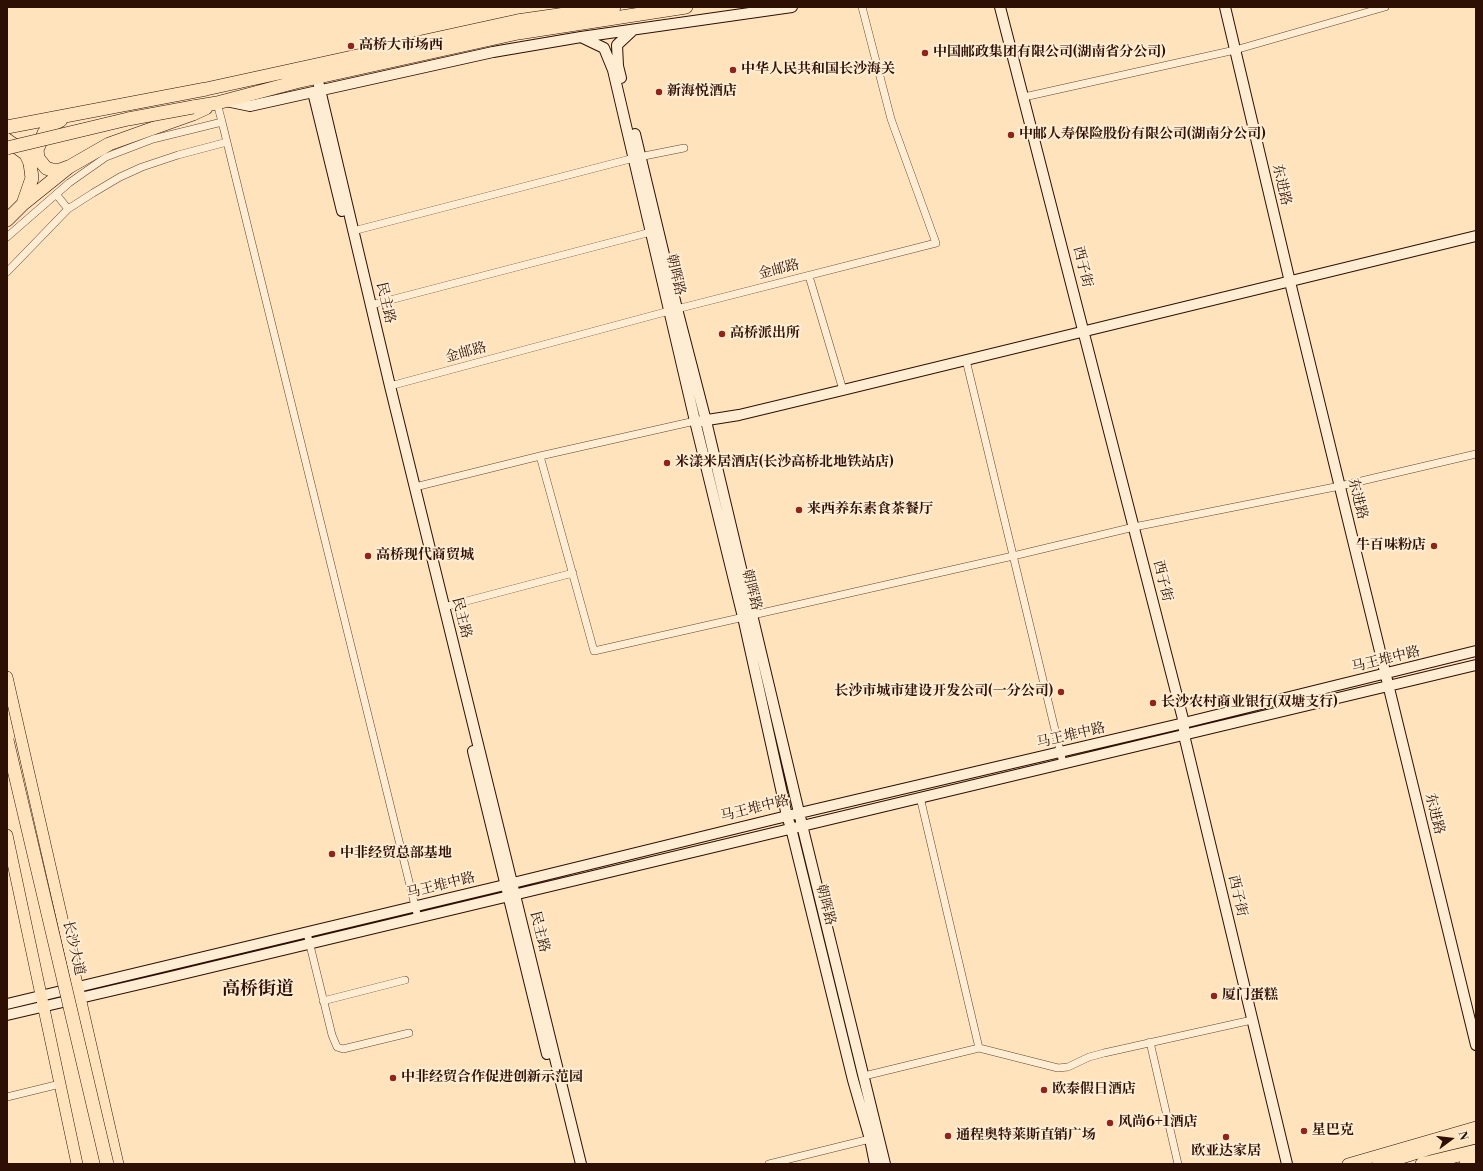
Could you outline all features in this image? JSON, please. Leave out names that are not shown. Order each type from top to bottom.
[{"type":"highway","points":[[11,125],[68,117],[206,89],[517,21],[614,7]]},
{"type":"highway","points":[[7,220],[23,204],[69,167],[109,144],[193,111],[221,102],[317,77],[518,33],[686,7]]},
{"type":"highway","points":[[7,148],[128,119],[193,111]]},
{"type":"highway","points":[[68,117],[50,126],[44,133],[37,150],[38,158],[46,168],[60,170],[69,167]]},
{"type":"highway","points":[[7,140],[26,154],[30,163],[32,178],[23,204]]},
{"type":"highway","name":"长沙大道","points":[[7,740],[107,1164]]},
{"type":"highway","name":"长沙大道","points":[[7,770],[100,1164]]},
{"type":"highway","points":[[1379,1164],[1476,1136]]},
{"type":"highway","points":[[1422,1164],[1476,1151]]},
{"type":"highway","points":[[1466,1164],[1476,1162]]},
{"type":"main road","points":[[7,677],[118,1164]]},
{"type":"main road","points":[[7,835],[77,1164]]},
{"type":"main road","points":[[1348,1164],[1476,1128]]},
{"type":"street","points":[[418,918],[222,122],[221,102],[250,106],[493,52],[581,37],[792,7]]},
{"type":"street","name":"金邮路","points":[[390,386],[673,310],[936,243],[891,119],[862,7]]},
{"type":"street","name":"西子街","points":[[1000,7],[1184,723],[1184,735],[1287,1164]]},
{"type":"street","name":"东进路","points":[[1225,7],[1290,282],[1476,1044]]},
{"type":"street","points":[[1024,98],[1235,50],[1385,7]]},
{"type":"street","name":"朝晖路","points":[[633,30],[617,45],[618,66],[673,310],[695,421],[800,813],[885,1164]]},
{"type":"street","name":"朝晖路","points":[[581,37],[604,48],[613,70],[638,157],[651,232],[706,421],[747,616],[786,816],[791,828],[853,1080],[870,1139],[875,1164]]},
{"type":"street","name":"民主路","points":[[317,77],[317,92],[509,884],[581,1164]]},
{"type":"street","name":"民主路","points":[[317,92],[353,231],[444,606],[509,884]]},
{"type":"street","points":[[7,237],[69,183],[106,157],[153,139],[222,122]]},
{"type":"street","points":[[7,272],[68,209],[120,177],[142,167],[178,155],[227,142]]},
{"type":"street","points":[[353,231],[638,157],[684,148]]},
{"type":"street","points":[[56,194],[68,209]]},
{"type":"street","points":[[371,305],[651,232]]},
{"type":"street","points":[[415,487],[540,456],[695,421],[706,421],[739,415],[1476,236]]},
{"type":"street","points":[[808,276],[842,390]]},
{"type":"street","points":[[966,360],[1064,763]]},
{"type":"street","points":[[540,456],[594,651],[1134,527],[1340,486],[1476,454]]},
{"type":"street","points":[[444,606],[573,573]]},
{"type":"street","name":"马王堆中路","points":[[43,1001],[307,933],[786,816],[1184,723],[1476,651]]},
{"type":"street","name":"马王堆中路","points":[[78,992],[309,944],[1476,665]]},
{"type":"street","points":[[920,797],[979,1048]]},
{"type":"street","name":"民主路","points":[[512,895],[575,1164]]},
{"type":"street","points":[[307,933],[334,1041],[339,1049],[409,1032]]},
{"type":"street","points":[[323,1001],[405,980]]},
{"type":"street","points":[[7,1004],[43,1001]]},
{"type":"street","points":[[7,1015],[43,1001]]},
{"type":"street","points":[[864,1076],[979,1048],[1058,1068],[1068,1067],[1089,1057],[1252,1020]]},
{"type":"street","points":[[1150,1042],[1178,1164]]},
{"type":"street","points":[[7,1097],[60,1084]]},
{"type":"street","points":[[769,1164],[870,1139]]},
{"type":"place","name":"高桥大市场西","points":[[351,46]]},
{"type":"place","name":"中国邮政集团有限公司(湖南省分公司)","points":[[925,53]]},
{"type":"place","name":"中华人民共和国长沙海关","points":[[733,70]]},
{"type":"place","name":"新海悦酒店","points":[[659,92]]},
{"type":"place","name":"中邮人寿保险股份有限公司(湖南分公司)","points":[[1011,135]]},
{"type":"place","name":"高桥派出所","points":[[722,334]]},
{"type":"place","name":"米漾米居酒店(长沙高桥北地铁站店)","points":[[667,463]]},
{"type":"place","name":"来西养东素食茶餐厅","points":[[799,510]]},
{"type":"place","name":"牛百味粉店","points":[[1434,546]]},
{"type":"place","name":"高桥现代商贸城","points":[[368,556]]},
{"type":"place","name":"长沙市城市建设开发公司(一分公司)","points":[[1061,692]]},
{"type":"place","name":"长沙农村商业银行(双塘支行)","points":[[1153,703]]},
{"type":"place","name":"中非经贸总部基地","points":[[332,854]]},
{"type":"place","name":"厦门蛋糕","points":[[1214,996]]},
{"type":"place","name":"中非经贸合作促进创新示范园","points":[[393,1078]]},
{"type":"place","name":"欧泰假日酒店","points":[[1044,1090]]},
{"type":"place","name":"风尚6+1酒店","points":[[1110,1123]]},
{"type":"place","name":"星巴克","points":[[1304,1131]]},
{"type":"place","name":"通程奥特莱斯直销广场","points":[[948,1136]]},
{"type":"place","name":"欧亚达家居","points":[[1226,1137]]},
{"type":"district","name":"高桥街道","points":[[258,990]]}]
